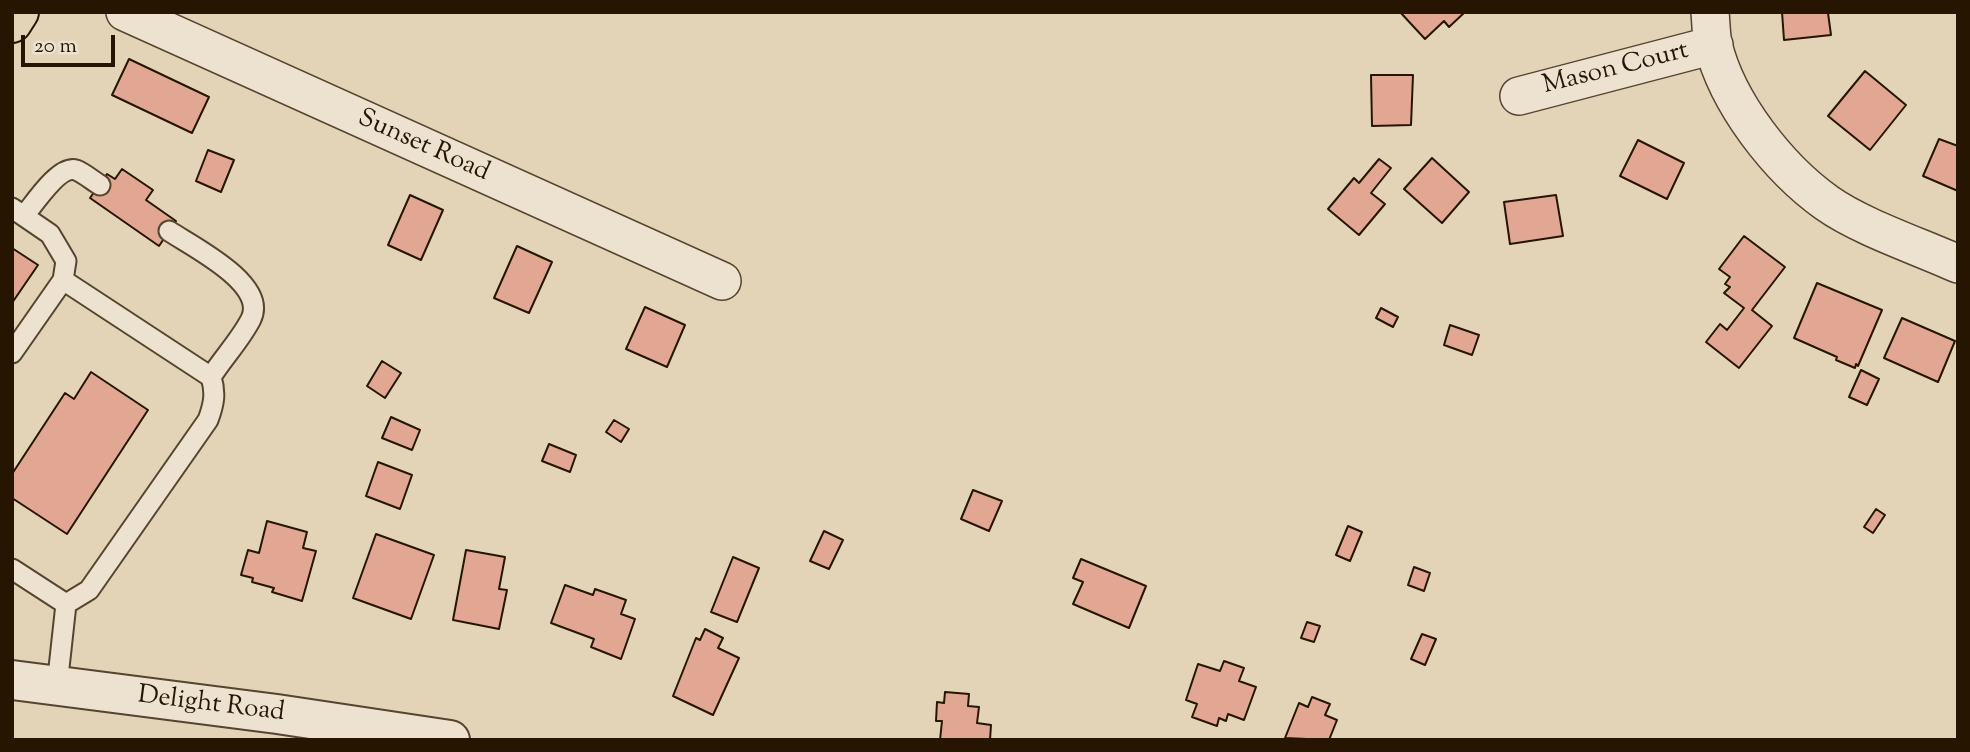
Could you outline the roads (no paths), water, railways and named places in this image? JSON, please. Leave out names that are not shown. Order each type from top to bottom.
[{"type":"main road","points":[[12,23],[19,12]]},
{"type":"street","name":"Sunset Road","points":[[125,12],[722,281]]},
{"type":"street","name":"Mason Court","points":[[1519,96],[1712,29]]},
{"type":"street","points":[[1712,29],[1734,96],[1763,142],[1794,176],[1828,203],[1874,227],[1958,264]]},
{"type":"street","name":"Delight Road","points":[[12,680],[277,714],[450,740]]},
{"type":"lane","points":[[12,353],[63,280],[66,261],[50,234],[18,212],[67,170],[76,170],[100,185]]},
{"type":"lane","points":[[169,231],[243,282],[254,302],[252,317],[211,377]]},
{"type":"lane","points":[[63,280],[211,377],[215,390],[214,404],[208,419],[89,590],[66,604]]},
{"type":"lane","points":[[12,569],[66,604]]},
{"type":"lane","points":[[57,686],[66,604]]}]
